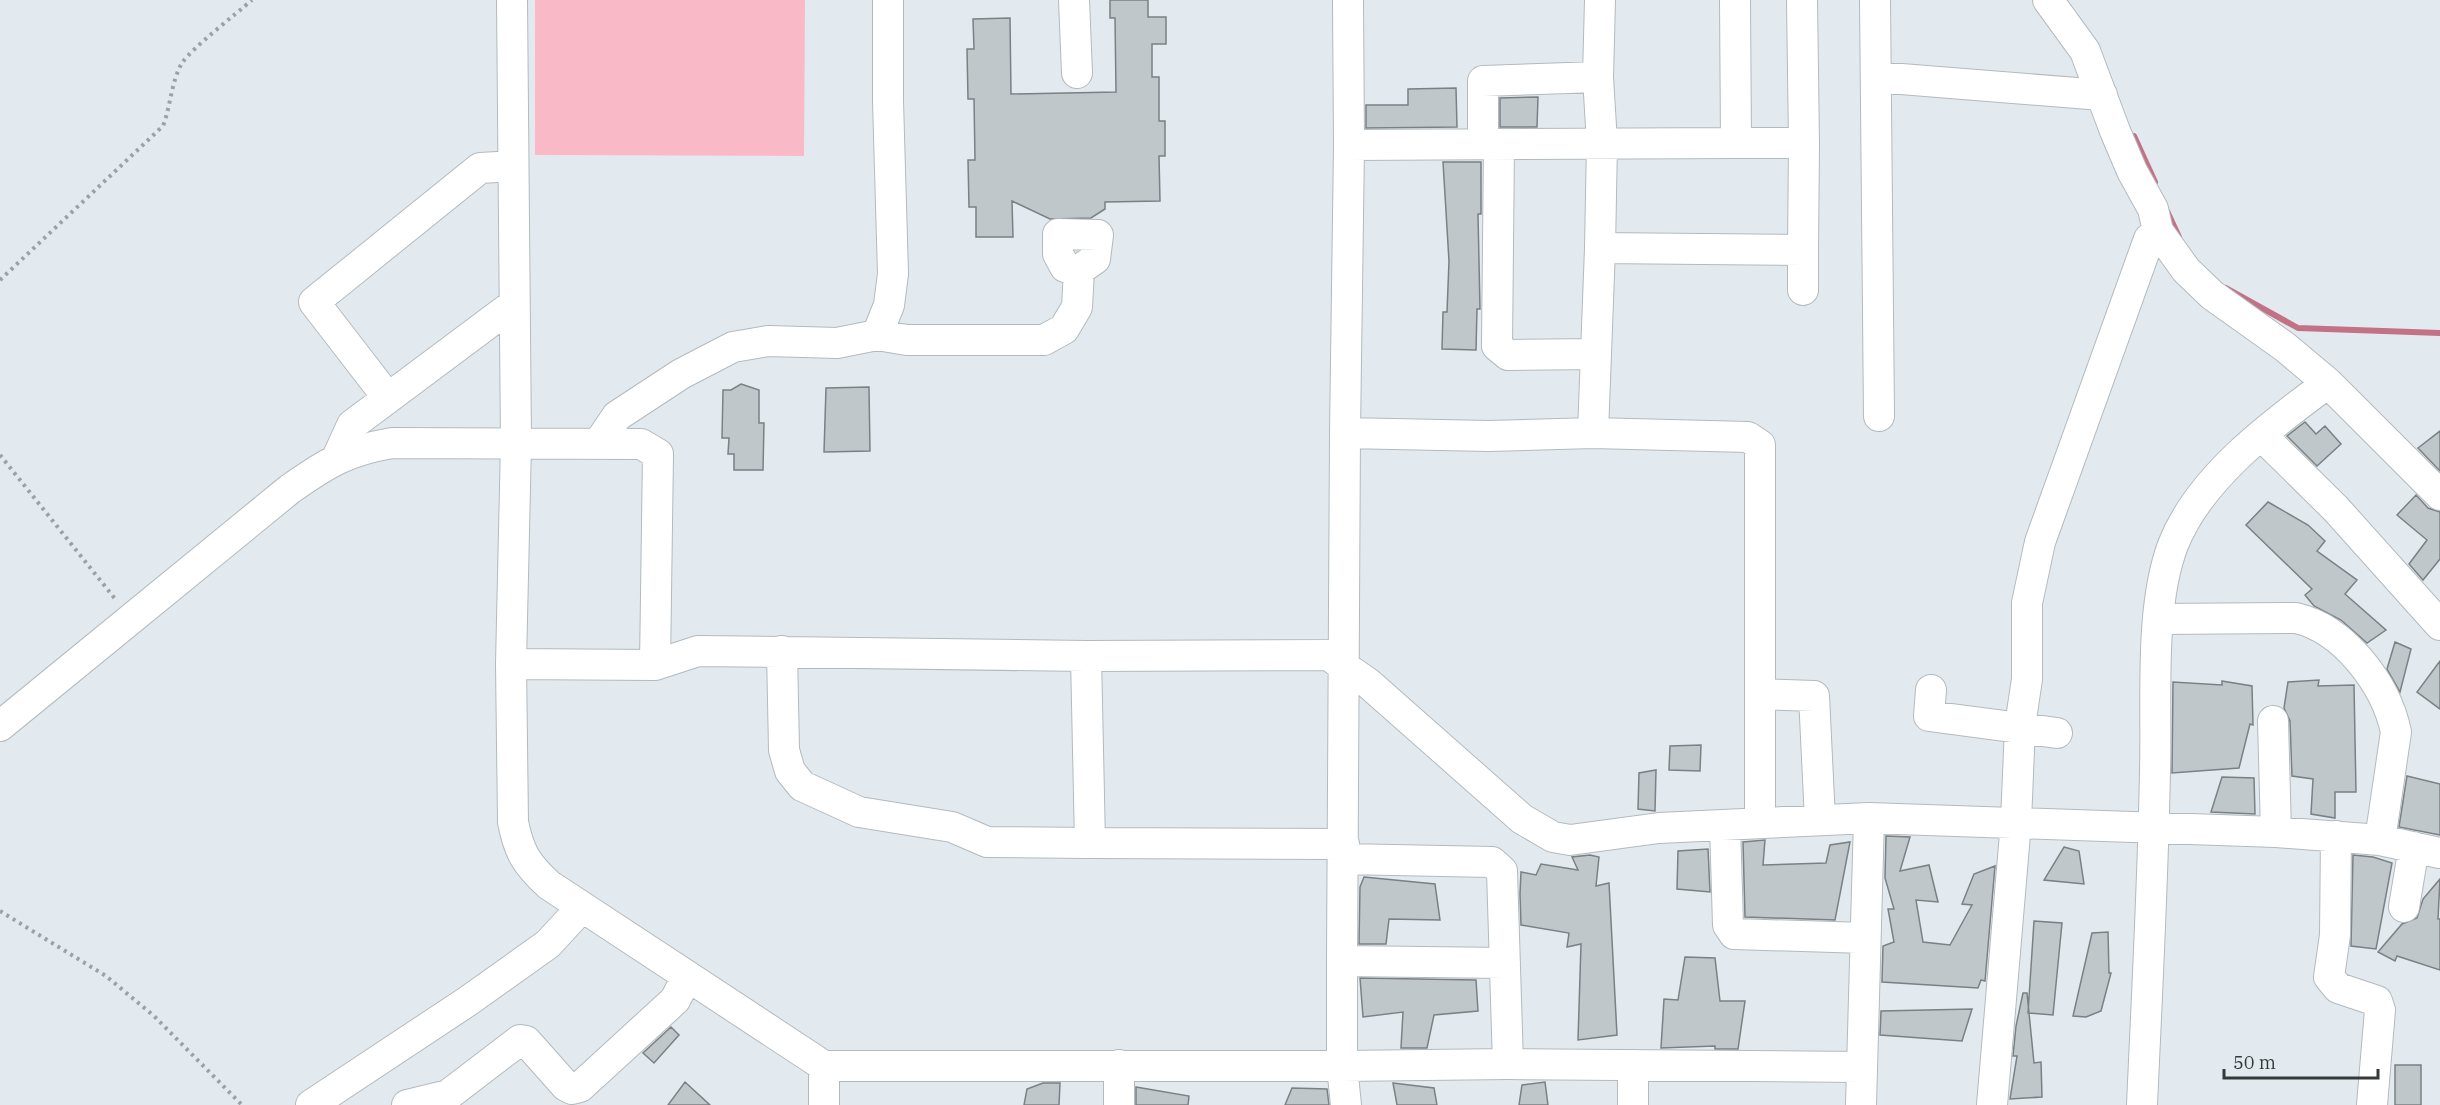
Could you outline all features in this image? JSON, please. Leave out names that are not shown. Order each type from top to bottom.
[{"type":"street","points":[[512,0],[516,443],[511,664],[513,822],[518,844],[529,866],[549,885],[825,1066],[1508,1064],[1861,1067]]},
{"type":"street","points":[[877,335],[889,305],[893,274],[888,101],[888,0]]},
{"type":"street","points":[[1074,0],[1077,73]]},
{"type":"street","points":[[1346,1105],[1342,1066],[1342,961],[1349,145],[1348,0]]},
{"type":"street","points":[[1593,433],[1602,143],[1598,77],[1600,0]]},
{"type":"street","points":[[1735,0],[1736,143]]},
{"type":"street","points":[[1802,0],[1803,290]]},
{"type":"street","points":[[1875,0],[1878,416]]},
{"type":"street","points":[[2048,0],[2085,51],[2132,171],[2153,209],[2158,231],[2186,270],[2212,295],[2285,347],[2328,384],[2440,495]]},
{"type":"street","points":[[1596,354],[1508,355],[1497,346],[1491,144],[1483,81],[1598,77]]},
{"type":"street","points":[[1876,77],[2102,95]]},
{"type":"street","points":[[1349,145],[1804,143]]},
{"type":"street","points":[[388,398],[314,302],[480,168],[513,166]]},
{"type":"street","points":[[1992,1105],[2016,822],[2020,726],[2027,680],[2027,603],[2040,542],[2149,239],[2158,231]]},
{"type":"street","points":[[1600,248],[1803,250]]},
{"type":"street","points":[[598,444],[617,416],[681,374],[734,347],[768,341],[837,343],[877,335],[907,340],[1044,340],[1064,329],[1077,307],[1079,270]]},
{"type":"street","points":[[337,458],[352,425],[514,304]]},
{"type":"street","points":[[2142,1105],[2154,827],[2158,620],[2164,579],[2174,545],[2188,518],[2213,483],[2261,435],[2328,384]]},
{"type":"street","points":[[1345,433],[1490,436],[1593,433],[1748,437],[1760,445],[1760,823]]},
{"type":"street","points":[[2261,435],[2336,508],[2440,625]]},
{"type":"street","points":[[0,726],[290,489],[337,458],[361,448],[392,443],[641,444],[658,454],[655,665]]},
{"type":"street","points":[[2158,620],[2296,618],[2315,622],[2354,655],[2393,715],[2396,732],[2380,840]]},
{"type":"street","points":[[511,664],[655,665],[698,651],[1086,656],[1328,655],[1345,665],[1522,819],[1553,837],[1570,840],[1659,828],[1869,818],[2154,827],[2336,836],[2380,840],[2427,850],[2404,908]]},
{"type":"street","points":[[782,651],[784,750],[790,771],[801,786],[859,812],[952,827],[987,842],[1090,843],[1344,852],[1492,862],[1502,871],[1508,1064]]},
{"type":"street","points":[[1086,656],[1090,843]]},
{"type":"street","points":[[1931,690],[1929,716],[2020,726],[2057,733]]},
{"type":"street","points":[[1760,694],[1814,696],[1820,820]]},
{"type":"street","points":[[2273,721],[2276,832]]},
{"type":"street","points":[[1861,1105],[1869,818]]},
{"type":"street","points":[[1725,825],[1728,925],[1734,934],[1865,938]]},
{"type":"street","points":[[2336,836],[2336,935],[2329,977],[2338,988],[2377,1001],[2380,1010],[2372,1105]]},
{"type":"street","points":[[311,1105],[468,1001],[548,944],[582,907]]},
{"type":"street","points":[[1342,961],[1505,963]]},
{"type":"street","points":[[407,1105],[448,1095],[520,1040],[526,1041],[566,1086],[572,1089],[580,1087],[675,1000],[687,977]]},
{"type":"street","points":[[1119,1065],[1119,1105]]},
{"type":"street","points":[[1633,1065],[1633,1105]]},
{"type":"street","points":[[824,1105],[825,1066]]},
{"type":"path","points":[[0,279],[164,126],[173,83],[183,61],[252,0]]},
{"type":"path","points":[[0,455],[132,619]]},
{"type":"path","points":[[0,911],[106,976],[154,1016],[242,1105]]},
{"type":"shaded area","points":[[535,0],[805,0],[804,156],[535,155]]},
{"type":"building","points":[[1110,0],[1148,0],[1148,17],[1166,17],[1166,44],[1152,44],[1152,77],[1159,77],[1159,121],[1165,121],[1165,156],[1159,156],[1160,201],[1105,202],[1105,209],[1091,218],[1050,219],[1012,201],[1013,237],[976,237],[976,207],[969,207],[968,160],[975,160],[974,99],[968,99],[967,49],[974,49],[973,19],[1010,18],[1011,94],[1116,92],[1115,18],[1110,18]]},
{"type":"building","points":[[1456,88],[1457,127],[1366,128],[1366,105],[1408,105],[1408,89]]},
{"type":"building","points":[[1538,97],[1537,127],[1500,127],[1500,98]]},
{"type":"building","points":[[1443,162],[1481,162],[1481,214],[1478,214],[1480,309],[1477,309],[1476,350],[1442,349],[1443,312],[1447,312],[1449,261]]},
{"type":"building","points":[[741,384],[759,390],[759,423],[764,423],[763,470],[734,470],[734,454],[728,454],[729,438],[722,438],[723,390],[731,390]]},
{"type":"building","points":[[869,387],[870,451],[824,452],[826,388]]},
{"type":"building","points":[[2305,422],[2316,434],[2325,426],[2341,444],[2317,466],[2287,436]]},
{"type":"building","points":[[2440,431],[2440,471],[2418,448]]},
{"type":"building","points":[[2416,495],[2428,508],[2440,512],[2440,559],[2423,580],[2409,564],[2427,540],[2397,515]]},
{"type":"building","points":[[2268,502],[2308,525],[2325,541],[2317,551],[2357,580],[2345,594],[2386,630],[2367,643],[2341,620],[2314,606],[2305,595],[2312,589],[2246,525]]},
{"type":"building","points":[[2395,642],[2411,649],[2400,692],[2387,669]]},
{"type":"building","points":[[2440,661],[2440,709],[2417,692]]},
{"type":"building","points":[[2319,680],[2318,686],[2354,685],[2356,792],[2335,792],[2335,818],[2311,814],[2313,779],[2292,776],[2290,721],[2284,708],[2288,682]]},
{"type":"building","points":[[2222,681],[2252,686],[2253,725],[2250,724],[2239,768],[2172,773],[2173,682],[2222,685]]},
{"type":"building","points":[[1701,745],[1700,771],[1669,770],[1670,746]]},
{"type":"building","points":[[1656,770],[1655,811],[1638,809],[1639,773]]},
{"type":"building","points":[[2407,776],[2440,784],[2440,835],[2399,827]]},
{"type":"building","points":[[2222,777],[2254,778],[2255,814],[2211,812]]},
{"type":"building","points":[[1886,836],[1910,837],[1900,871],[1929,865],[1938,902],[1916,900],[1923,942],[1950,945],[1972,905],[1962,904],[1974,874],[1995,866],[1985,981],[1981,980],[1978,988],[1882,982],[1883,946],[1894,942],[1888,909],[1894,909],[1885,878]]},
{"type":"building","points":[[1765,840],[1763,865],[1826,863],[1830,845],[1850,842],[1835,920],[1745,917],[1743,842]]},
{"type":"building","points":[[2064,847],[2079,851],[2084,884],[2044,880]]},
{"type":"building","points":[[1708,849],[1710,892],[1677,889],[1678,851]]},
{"type":"building","points":[[1590,855],[1599,857],[1596,886],[1609,883],[1617,1035],[1578,1040],[1581,944],[1567,947],[1569,933],[1521,925],[1521,872],[1536,875],[1541,864],[1578,870],[1572,857]]},
{"type":"building","points":[[2353,855],[2373,857],[2392,863],[2376,949],[2351,946]]},
{"type":"building","points":[[1364,877],[1435,884],[1440,920],[1389,919],[1386,944],[1359,944],[1360,887]]},
{"type":"building","points":[[2440,879],[2438,919],[2440,919],[2440,970],[2397,956],[2395,961],[2378,952],[2402,924],[2417,918],[2423,899]]},
{"type":"building","points":[[2034,921],[2062,923],[2053,1015],[2028,1013]]},
{"type":"building","points":[[2108,932],[2109,973],[2111,973],[2101,1011],[2086,1017],[2073,1016],[2092,933]]},
{"type":"building","points":[[1685,957],[1715,958],[1720,1001],[1745,1001],[1738,1049],[1715,1049],[1715,1046],[1661,1048],[1664,999],[1678,1000]]},
{"type":"building","points":[[1360,978],[1476,980],[1478,1011],[1434,1015],[1427,1048],[1401,1048],[1403,1012],[1363,1017]]},
{"type":"building","points":[[2023,993],[2027,993],[2034,1063],[2041,1062],[2042,1097],[2010,1099],[2017,1056],[2013,1056],[2016,1026]]},
{"type":"building","points":[[1972,1009],[1962,1041],[1880,1035],[1881,1011]]},
{"type":"building","points":[[671,1027],[679,1035],[654,1063],[643,1053]]},
{"type":"building","points":[[2395,1065],[2421,1065],[2421,1105],[2395,1105]]},
{"type":"building","points":[[685,1082],[710,1105],[668,1105]]},
{"type":"building","points":[[1545,1082],[1548,1105],[1519,1105],[1522,1085]]},
{"type":"building","points":[[1043,1083],[1060,1083],[1059,1105],[1024,1105],[1027,1089]]},
{"type":"building","points":[[1393,1083],[1434,1088],[1437,1105],[1397,1105]]},
{"type":"building","points":[[1136,1087],[1189,1096],[1188,1105],[1136,1105]]},
{"type":"building","points":[[1292,1088],[1327,1089],[1329,1105],[1285,1105]]},
{"type":"waterway","points":[[2134,136],[2155,182]]},
{"type":"waterway","points":[[2167,211],[2179,237]]},
{"type":"waterway","points":[[2226,288],[2298,328],[2440,333]]}]
